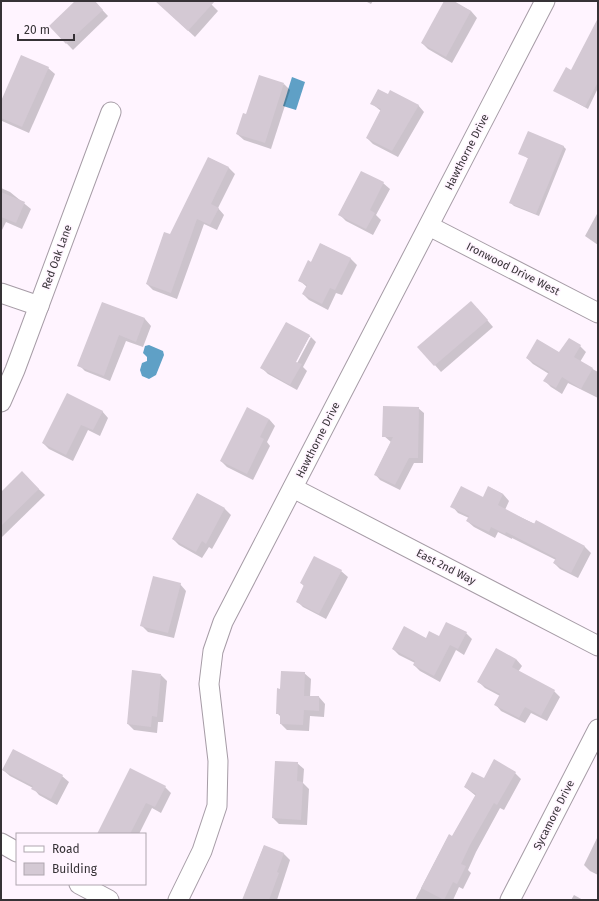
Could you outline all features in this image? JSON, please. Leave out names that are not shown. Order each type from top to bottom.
[{"type":"street","name":"Hawthorne Drive","points":[[178,900],[202,851],[217,806],[218,761],[209,684],[213,651],[223,622],[545,1]]},
{"type":"street","name":"Red Oak Lane","points":[[1,402],[39,306],[111,112]]},
{"type":"street","name":"Ironwood Drive West","points":[[429,226],[598,313]]},
{"type":"street","points":[[1,293],[39,306]]},
{"type":"street","name":"East 2nd Way","points":[[293,488],[598,646]]},
{"type":"street","name":"Sycamore Drive","points":[[510,900],[598,729]]},
{"type":"street","points":[[1,843],[16,851]]},
{"type":"street","points":[[81,885],[109,900]]},
{"type":"water","points":[[292,77],[305,82],[296,110],[283,106]]},
{"type":"water","points":[[149,345],[163,351],[164,355],[156,375],[149,379],[142,376],[140,370],[142,363],[147,361],[147,357],[143,353],[145,346]]},
{"type":"building","points":[[75,1],[95,1],[103,10],[66,44],[49,26]]},
{"type":"building","points":[[155,1],[215,1],[188,31]]},
{"type":"building","points":[[444,1],[454,1],[471,11],[446,57],[421,43]]},
{"type":"building","points":[[598,18],[598,82],[585,107],[553,91],[566,67],[571,70]]},
{"type":"building","points":[[21,55],[49,67],[22,127],[1,118],[1,101]]},
{"type":"building","points":[[259,75],[284,83],[265,143],[236,134],[243,113],[246,114]]},
{"type":"building","points":[[378,89],[388,94],[390,90],[419,105],[392,151],[366,138],[381,109],[370,104]]},
{"type":"building","points":[[528,131],[564,146],[536,214],[509,203],[528,158],[518,154]]},
{"type":"building","points":[[208,157],[229,167],[211,204],[219,208],[210,225],[197,219],[171,293],[146,284],[164,232],[170,234]]},
{"type":"building","points":[[361,171],[384,182],[370,210],[375,213],[366,229],[338,215]]},
{"type":"building","points":[[1,192],[25,202],[16,223],[1,217]]},
{"type":"building","points":[[320,243],[351,258],[335,290],[330,288],[322,304],[302,294],[307,285],[298,281],[308,260],[311,262]]},
{"type":"building","points":[[471,301],[488,320],[434,366],[417,347]]},
{"type":"building","points":[[102,302],[145,318],[136,342],[119,335],[104,376],[77,366]]},
{"type":"building","points":[[286,322],[310,335],[296,362],[302,364],[290,385],[260,368]]},
{"type":"building","points":[[569,338],[581,345],[574,357],[593,368],[581,389],[562,377],[556,388],[543,381],[549,372],[526,358],[537,339],[559,352]]},
{"type":"building","points":[[67,393],[103,411],[93,430],[81,425],[66,455],[42,443]]},
{"type":"building","points":[[383,406],[419,407],[418,458],[409,458],[395,485],[374,475],[393,437],[382,437]]},
{"type":"building","points":[[247,407],[269,419],[260,437],[264,439],[247,474],[220,461]]},
{"type":"building","points":[[22,471],[39,489],[1,526],[1,492]]},
{"type":"building","points":[[461,486],[483,497],[488,486],[503,494],[498,505],[534,524],[536,520],[585,546],[571,573],[553,563],[556,558],[506,532],[505,534],[491,527],[489,532],[466,521],[469,516],[450,507]]},
{"type":"building","points":[[197,493],[225,508],[206,544],[202,541],[196,552],[172,539]]},
{"type":"building","points":[[314,556],[342,570],[319,614],[296,602],[304,585],[300,583]]},
{"type":"building","points":[[153,576],[181,583],[168,633],[140,626]]},
{"type":"building","points":[[446,622],[467,632],[458,649],[450,645],[434,676],[413,665],[415,661],[392,649],[404,626],[426,638],[429,631],[439,636]]},
{"type":"building","points":[[496,648],[516,659],[512,667],[555,690],[541,716],[525,707],[519,718],[494,705],[500,694],[477,682]]},
{"type":"building","points":[[132,670],[161,674],[157,717],[152,716],[151,727],[127,724]]},
{"type":"building","points":[[281,671],[305,672],[304,696],[319,696],[319,711],[304,710],[303,725],[280,724],[280,714],[276,714],[277,688],[280,689]]},
{"type":"building","points":[[13,749],[63,775],[51,799],[31,789],[33,786],[2,770]]},
{"type":"building","points":[[494,759],[516,772],[497,805],[494,803],[470,845],[461,864],[466,866],[457,884],[453,882],[444,900],[421,888],[449,834],[452,836],[476,794],[464,787],[472,772],[484,778]]},
{"type":"building","points":[[275,761],[298,762],[297,781],[303,782],[301,820],[272,818]]},
{"type":"building","points":[[130,768],[166,786],[155,807],[146,803],[131,833],[98,833]]},
{"type":"building","points":[[264,845],[284,853],[277,872],[279,873],[269,900],[242,900]]}]
